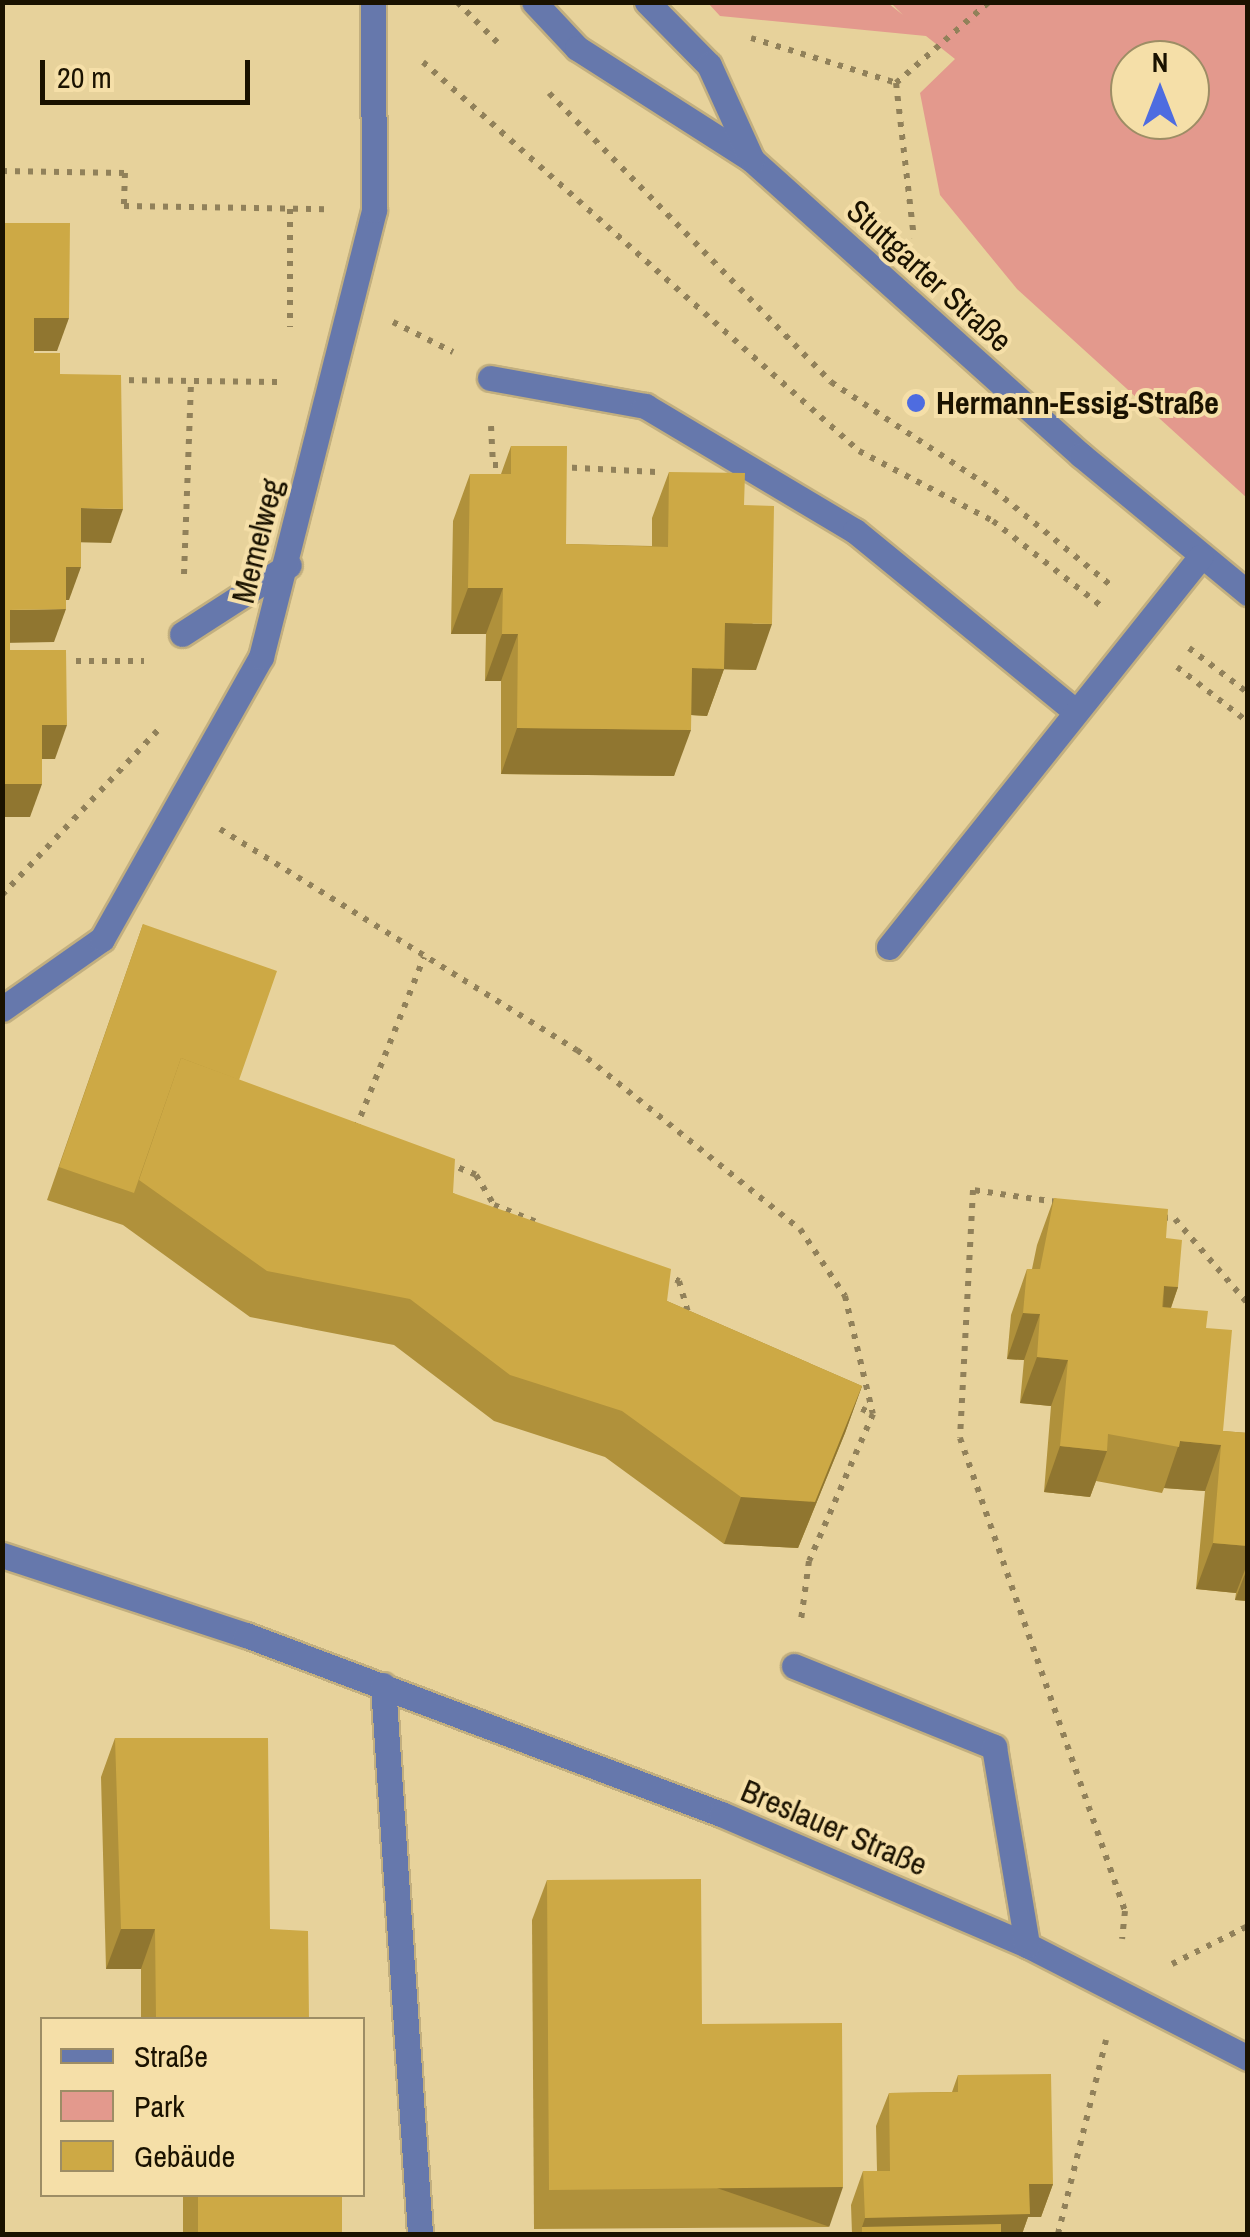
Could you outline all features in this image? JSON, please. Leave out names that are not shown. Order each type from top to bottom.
[{"type":"street","name":"Stuttgarter Straße","points":[[534,2],[577,48],[752,160],[1200,557],[1248,593]]},
{"type":"street","name":"Memelweg","points":[[2,1009],[102,939],[261,657],[289,565],[354,271],[374,210],[374,10]]},
{"type":"street","name":"Stuttgarter Straße","points":[[654,10],[709,65],[752,160]]},
{"type":"street","points":[[490,378],[644,406],[855,531],[1074,710]]},
{"type":"street","points":[[889,947],[1074,710],[1200,557]]},
{"type":"street","points":[[182,634],[289,565]]},
{"type":"street","name":"Breslauer Straße","points":[[2,1555],[383,1685],[721,1814],[1027,1945],[1248,2058]]},
{"type":"street","points":[[794,1666],[994,1747],[1027,1945]]},
{"type":"street","points":[[383,1685],[420,2234]]},
{"type":"path","points":[[457,2],[511,56]]},
{"type":"path","points":[[896,83],[989,2]]},
{"type":"path","points":[[374,10],[859,450],[993,520],[1142,626],[1248,693]]},
{"type":"path","points":[[654,10],[896,83]]},
{"type":"path","points":[[538,83],[831,382],[994,490],[1248,722]]},
{"type":"path","points":[[896,83],[923,314]]},
{"type":"path","points":[[2,171],[126,172],[124,206],[374,210]]},
{"type":"path","points":[[290,209],[290,344]]},
{"type":"path","points":[[94,380],[290,383]]},
{"type":"path","points":[[182,634],[191,380]]},
{"type":"path","points":[[2,895],[172,716]]},
{"type":"path","points":[[176,802],[577,1050],[800,1230],[845,1296],[873,1414],[810,1561],[794,1666]]},
{"type":"path","points":[[356,1128],[424,957]]},
{"type":"path","points":[[338,1121],[373,1134]]},
{"type":"path","points":[[442,1161],[476,1174],[494,1205],[550,1228]]},
{"type":"path","points":[[1058,2234],[1118,1992],[1124,1912],[960,1438],[973,1190],[1065,1203]]},
{"type":"path","points":[[1157,1216],[1176,1219],[1248,1304]]},
{"type":"path","points":[[661,1273],[679,1281],[692,1328]]},
{"type":"path","points":[[836,1397],[873,1414]]},
{"type":"path","points":[[1118,1992],[1248,1926]]},
{"type":"green space","points":[[708,3],[888,3],[903,15],[891,3],[1247,3],[1247,498],[1017,289],[940,195],[920,93],[955,59],[926,36],[720,16]]},
{"type":"building","points":[[2,223],[70,223],[69,318],[34,318],[34,353],[60,353],[60,374],[121,375],[123,509],[81,508],[81,567],[66,567],[66,609],[10,610],[10,650],[66,650],[67,725],[42,725],[42,784],[2,784]]},
{"type":"building","points":[[511,446],[567,446],[566,544],[668,547],[669,472],[745,473],[744,505],[774,506],[772,624],[725,623],[724,669],[692,668],[691,730],[517,728],[518,634],[502,634],[503,588],[468,588],[470,474],[511,474]]},
{"type":"building","points":[[143,924],[277,971],[239,1080],[181,1058],[134,1193],[59,1167]]},
{"type":"building","points":[[181,1058],[455,1159],[453,1193],[671,1269],[667,1301],[862,1386],[815,1502],[741,1497],[622,1411],[510,1375],[410,1299],[267,1271],[139,1180]]},
{"type":"building","points":[[1054,1198],[1168,1209],[1166,1238],[1182,1240],[1178,1287],[1164,1286],[1162,1307],[1208,1311],[1206,1328],[1232,1330],[1223,1431],[1248,1433],[1248,1546],[1213,1543],[1221,1445],[1180,1441],[1179,1447],[1108,1434],[1107,1451],[1060,1446],[1068,1360],[1037,1357],[1040,1314],[1023,1313],[1027,1269],[1040,1269]]},
{"type":"building","points":[[115,1738],[268,1738],[270,1929],[308,1931],[309,2017],[156,2017],[155,1929],[121,1929]]},
{"type":"building","points":[[701,1879],[702,2024],[842,2023],[843,2187],[549,2190],[547,1880]]},
{"type":"building","points":[[1051,2074],[1053,2184],[1029,2184],[1030,2214],[865,2218],[863,2171],[890,2171],[889,2093],[958,2092],[958,2075]]},
{"type":"building","points":[[198,2197],[342,2197],[342,2234],[198,2234]]},
{"type":"building","points":[[1001,2224],[1001,2234],[862,2234],[862,2227]]},
{"type":"place","name":"Hermann-Essig-Straße","points":[[916,403]]}]
